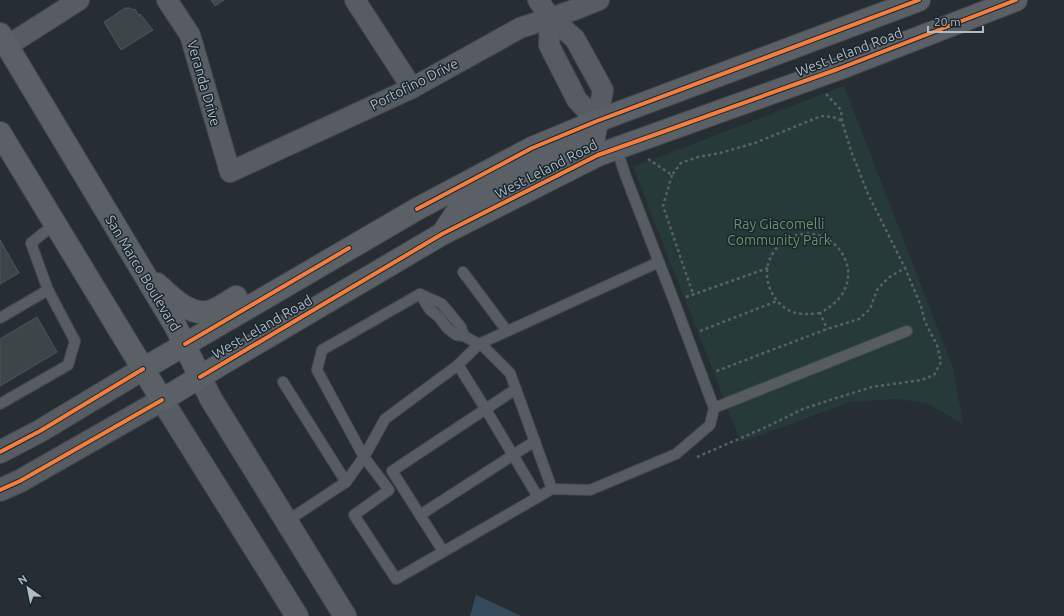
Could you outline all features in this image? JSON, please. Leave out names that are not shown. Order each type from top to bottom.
[{"type":"main road","name":"West Leland Road","points":[[143,368],[416,209],[532,148],[597,121],[769,58],[919,0]]},
{"type":"main road","name":"West Leland Road","points":[[162,400],[442,234],[598,155],[616,147],[818,76],[1016,0]]},
{"type":"main road","name":"San Marco Boulevard","points":[[4,40],[176,327],[200,377]]},
{"type":"main road","points":[[616,147],[626,128],[644,117],[739,81],[769,58]]},
{"type":"main road","points":[[442,234],[460,206],[577,149],[594,137],[597,121]]},
{"type":"main road","points":[[0,134],[162,400]]},
{"type":"main road","points":[[139,266],[179,303],[189,309],[200,312],[209,312],[334,242],[416,209]]},
{"type":"street","points":[[4,40],[79,0]]},
{"type":"street","name":"Veranda Drive","points":[[167,0],[190,35],[230,172]]},
{"type":"street","points":[[355,0],[412,88]]},
{"type":"street","points":[[538,0],[550,17],[575,39],[603,90],[597,121]]},
{"type":"street","name":"Portofino Drive","points":[[230,172],[412,88],[520,28],[599,0]]},
{"type":"street","points":[[550,17],[549,46],[577,100],[597,121]]},
{"type":"street","name":"West Leland Road","points":[[0,452],[40,431],[143,368]]},
{"type":"street","name":"San Marco Boulevard","points":[[200,377],[211,399],[346,616]]},
{"type":"street","points":[[162,400],[297,616]]},
{"type":"street","name":"West Leland Road","points":[[0,490],[20,481],[162,400]]},
{"type":"lane","points":[[399,483],[354,515],[396,579],[552,489],[590,490],[676,454],[710,425],[714,408],[688,335],[626,177],[616,147]]},
{"type":"lane","points":[[0,404],[68,366],[75,341],[48,290],[31,243],[55,224]]},
{"type":"lane","points":[[287,521],[346,482],[364,457],[385,419],[458,365],[479,344],[659,262]]},
{"type":"lane","points":[[463,272],[507,331]]},
{"type":"lane","points":[[0,318],[48,290]]},
{"type":"lane","points":[[389,490],[364,457],[318,370],[322,350],[420,294],[430,310],[447,328],[456,335],[464,336],[484,347],[510,373],[552,489]]},
{"type":"lane","points":[[714,408],[907,331]]},
{"type":"lane","points":[[458,365],[486,408],[538,497]]},
{"type":"lane","points":[[283,382],[346,482]]},
{"type":"lane","points":[[443,551],[392,472],[516,389]]},
{"type":"lane","points":[[420,515],[535,441]]},
{"type":"path","points":[[818,76],[824,92],[841,110],[842,121],[851,151],[868,194],[905,268]]},
{"type":"path","points":[[693,294],[663,206],[672,175],[681,163],[698,157],[720,154],[755,144],[821,116],[833,117],[842,121]]},
{"type":"path","points":[[644,158],[672,175]]},
{"type":"path","points":[[798,234],[821,236],[832,241],[840,250],[846,261],[848,273],[847,286],[841,298],[832,307],[820,313],[807,315],[794,312],[782,306],[777,301],[769,286],[767,275],[768,268],[772,254],[779,245],[788,238],[798,234]]},
{"type":"path","points":[[674,301],[768,268]]},
{"type":"path","points":[[688,335],[777,301]]},
{"type":"path","points":[[820,313],[827,329]]},
{"type":"green space","name":"Ray Giacomelli Community Park","points":[[844,86],[953,368],[963,424],[927,403],[896,399],[851,402],[741,442],[633,167]]},
{"type":"water","points":[[476,595],[521,616],[470,616]]},
{"type":"building","points":[[211,0],[224,0],[215,6]]},
{"type":"building","points":[[125,8],[135,9],[138,15],[140,14],[153,30],[121,50],[104,22]]},
{"type":"building","points":[[0,240],[19,273],[0,284]]},
{"type":"building","points":[[37,317],[57,352],[0,386],[0,339]]},
{"type":"cycle path","points":[[417,209],[532,148],[597,121],[919,0]]},
{"type":"cycle path","points":[[200,377],[442,234],[598,155],[838,69],[1016,0]]},
{"type":"cycle path","points":[[185,344],[349,248]]},
{"type":"cycle path","points":[[0,452],[40,431],[143,369]]},
{"type":"cycle path","points":[[0,490],[20,481],[162,400]]}]
